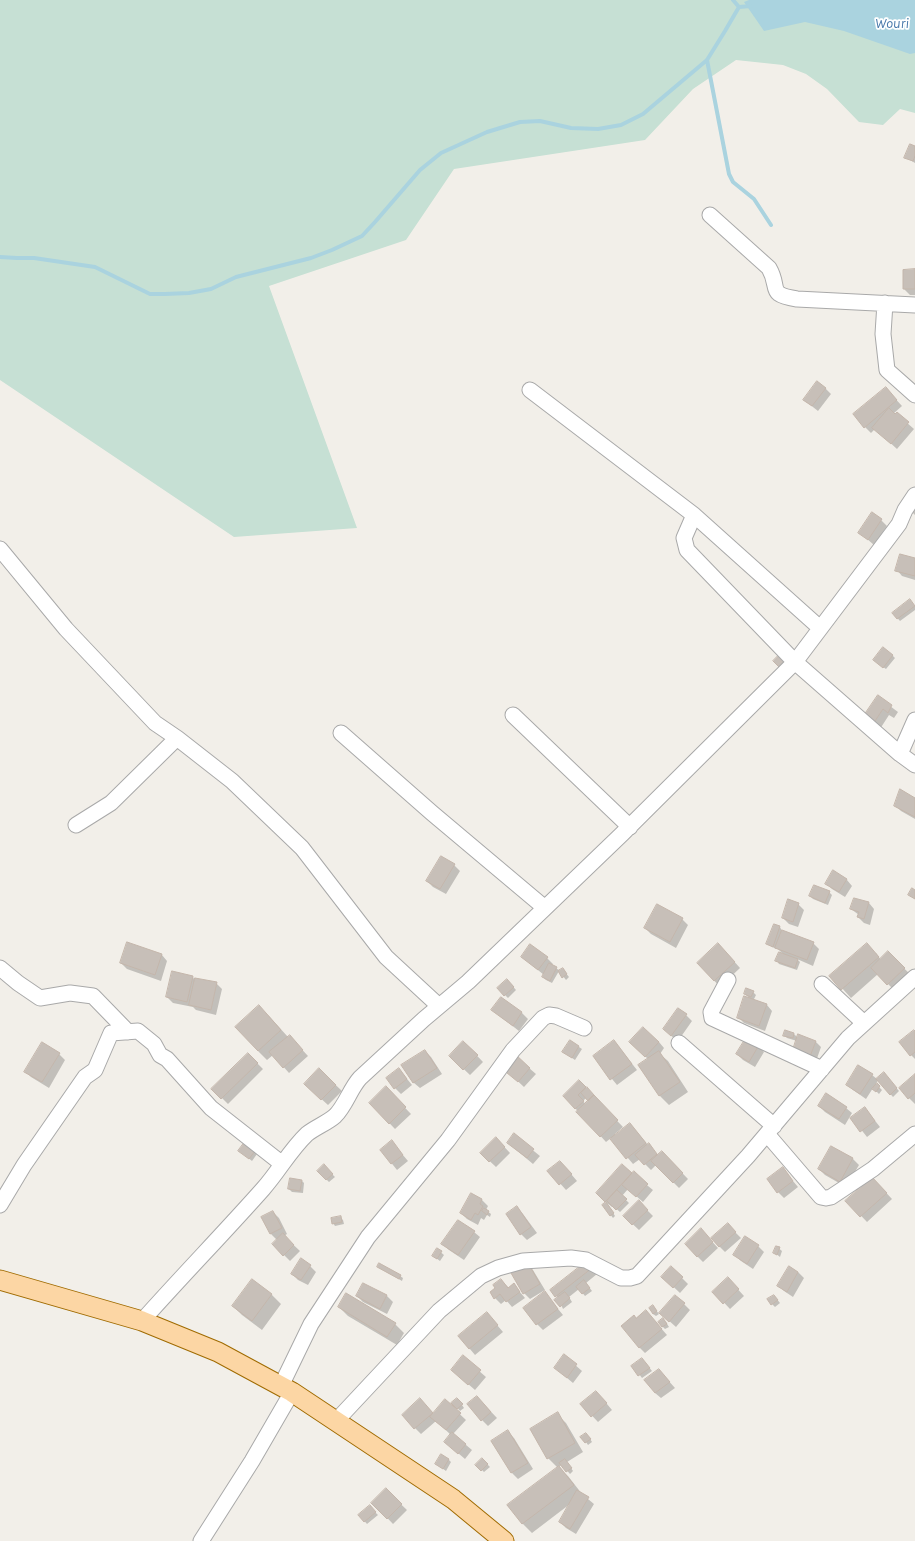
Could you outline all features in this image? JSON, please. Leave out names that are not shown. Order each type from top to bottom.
[{"type":"main road","points":[[0,1280],[142,1321],[218,1352],[286,1389],[336,1421],[453,1499],[504,1541]]},
{"type":"street","points":[[710,215],[769,268],[772,273],[776,292],[780,296],[797,300],[915,305]]},
{"type":"street","points":[[885,303],[883,334],[887,370],[915,395]]},
{"type":"street","points":[[530,390],[694,515],[820,628]]},
{"type":"street","points":[[142,1321],[178,1280],[265,1187],[282,1164],[308,1134],[335,1116],[343,1107],[354,1085],[360,1078],[439,1006],[468,982],[630,827],[796,662],[899,524],[905,510],[915,495]]},
{"type":"street","points":[[694,515],[684,538],[687,550],[796,662],[900,754],[915,765]]},
{"type":"street","points":[[0,548],[66,629],[155,723],[177,738],[232,781],[302,848],[386,958],[439,1006]]},
{"type":"street","points":[[513,715],[630,827]]},
{"type":"street","points":[[900,754],[915,720]]},
{"type":"street","points":[[340,733],[544,908]]},
{"type":"street","points":[[76,825],[112,803],[177,738]]},
{"type":"street","points":[[0,968],[40,998],[70,993],[93,996],[128,1032]]},
{"type":"street","points":[[728,980],[711,1012],[712,1018],[822,1069]]},
{"type":"street","points":[[822,984],[864,1023]]},
{"type":"street","points":[[336,1421],[439,1311],[481,1276],[498,1268],[523,1261],[571,1258],[586,1260],[621,1278],[637,1276],[748,1156],[848,1038],[864,1023],[912,985]]},
{"type":"street","points":[[201,1541],[252,1460],[286,1389],[311,1324],[368,1237],[448,1140],[513,1050],[543,1018],[549,1015],[556,1016],[584,1028]]},
{"type":"street","points":[[0,1205],[24,1165],[84,1077],[95,1070],[111,1033],[138,1031],[154,1044],[160,1055],[167,1059],[211,1108],[282,1164]]},
{"type":"street","points":[[679,1043],[770,1130],[806,1180],[821,1197],[831,1197],[873,1169],[915,1134]]},
{"type":"green space","points":[[0,0],[915,0],[915,113],[900,109],[883,125],[859,122],[827,89],[806,74],[783,65],[736,60],[693,89],[645,140],[454,169],[406,240],[269,286],[357,528],[234,537],[0,380]]},
{"type":"water","name":"Wouri","points":[[749,0],[915,0],[915,53],[910,54],[844,31],[805,22],[764,31],[744,2]]},
{"type":"building","points":[[910,144],[915,146],[915,156],[913,161],[904,158]]},
{"type":"building","points":[[915,269],[915,289],[903,289],[903,270]]},
{"type":"building","points":[[817,381],[826,388],[812,406],[803,400]]},
{"type":"building","points":[[886,387],[897,400],[864,428],[853,414]]},
{"type":"building","points":[[889,408],[895,414],[897,412],[909,422],[891,444],[872,428]]},
{"type":"building","points":[[872,512],[882,519],[868,540],[858,533]]},
{"type":"building","points":[[900,554],[915,558],[915,576],[895,571]]},
{"type":"building","points":[[910,599],[915,606],[897,619],[892,613]]},
{"type":"building","points":[[883,647],[893,655],[883,668],[873,660]]},
{"type":"building","points":[[781,653],[790,663],[782,670],[773,661]]},
{"type":"building","points":[[878,695],[892,705],[888,713],[883,709],[873,724],[863,717]]},
{"type":"building","points":[[900,789],[915,798],[915,817],[894,806]]},
{"type":"building","points":[[441,856],[455,864],[440,889],[426,881]]},
{"type":"building","points":[[833,870],[847,879],[839,892],[825,884]]},
{"type":"building","points":[[814,885],[830,891],[825,903],[809,896]]},
{"type":"building","points":[[912,888],[915,890],[915,899],[908,895]]},
{"type":"building","points":[[854,898],[869,902],[864,919],[857,917],[859,912],[850,909]]},
{"type":"building","points":[[788,899],[799,903],[793,922],[782,918]]},
{"type":"building","points":[[657,904],[683,918],[670,942],[644,928]]},
{"type":"building","points":[[774,924],[780,926],[773,947],[766,944]]},
{"type":"building","points":[[782,930],[814,942],[807,960],[775,948]]},
{"type":"building","points":[[127,942],[162,954],[155,975],[120,963]]},
{"type":"building","points":[[718,943],[735,962],[714,981],[697,963]]},
{"type":"building","points":[[867,943],[879,957],[841,990],[829,976]]},
{"type":"building","points":[[530,944],[548,957],[538,970],[521,957]]},
{"type":"building","points":[[888,951],[905,968],[887,985],[871,968]]},
{"type":"building","points":[[779,952],[798,959],[795,968],[775,961]]},
{"type":"building","points":[[549,963],[557,967],[550,981],[542,977]]},
{"type":"building","points":[[563,968],[567,974],[562,978],[558,971]]},
{"type":"building","points":[[172,971],[193,976],[187,1002],[166,997]]},
{"type":"building","points":[[195,978],[217,982],[211,1010],[189,1005]]},
{"type":"building","points":[[507,979],[514,987],[504,996],[497,988]]},
{"type":"building","points":[[746,988],[754,991],[751,997],[744,994]]},
{"type":"building","points":[[744,996],[767,1004],[759,1026],[737,1018]]},
{"type":"building","points":[[501,997],[522,1012],[513,1026],[491,1010]]},
{"type":"building","points":[[259,1005],[281,1030],[258,1051],[235,1027]]},
{"type":"building","points":[[678,1008],[687,1014],[671,1036],[663,1029]]},
{"type":"building","points":[[643,1027],[659,1042],[645,1057],[629,1042]]},
{"type":"building","points":[[785,1030],[794,1033],[793,1038],[783,1036]]},
{"type":"building","points":[[914,1030],[915,1052],[910,1056],[899,1042]]},
{"type":"building","points":[[798,1034],[816,1041],[809,1059],[792,1053]]},
{"type":"building","points":[[290,1035],[303,1050],[283,1068],[269,1052]]},
{"type":"building","points":[[746,1038],[759,1045],[749,1062],[736,1054]]},
{"type":"building","points":[[570,1040],[579,1046],[572,1058],[562,1052]]},
{"type":"building","points":[[614,1040],[632,1064],[610,1080],[593,1056]]},
{"type":"building","points":[[463,1041],[478,1055],[463,1070],[449,1056]]},
{"type":"building","points":[[42,1042],[60,1053],[42,1082],[24,1072]]},
{"type":"building","points":[[425,1050],[437,1068],[413,1083],[401,1065]]},
{"type":"building","points":[[659,1051],[680,1082],[659,1096],[638,1065]]},
{"type":"building","points":[[248,1053],[258,1063],[221,1099],[211,1089]]},
{"type":"building","points":[[514,1053],[530,1068],[518,1082],[501,1068]]},
{"type":"building","points":[[858,1065],[873,1074],[860,1094],[846,1085]]},
{"type":"building","points":[[319,1068],[336,1085],[321,1100],[304,1084]]},
{"type":"building","points":[[399,1068],[407,1079],[394,1089],[386,1078]]},
{"type":"building","points":[[884,1072],[897,1088],[890,1095],[876,1079]]},
{"type":"building","points":[[915,1074],[915,1093],[908,1099],[899,1088]]},
{"type":"building","points":[[579,1080],[586,1087],[578,1095],[584,1101],[575,1109],[563,1096]]},
{"type":"building","points":[[877,1083],[880,1086],[876,1092],[872,1089]]},
{"type":"building","points":[[386,1086],[406,1107],[389,1124],[369,1103]]},
{"type":"building","points":[[587,1087],[594,1095],[588,1101],[581,1093]]},
{"type":"building","points":[[826,1093],[847,1107],[839,1119],[818,1106]]},
{"type":"building","points":[[594,1095],[618,1120],[600,1137],[576,1112]]},
{"type":"building","points":[[865,1107],[875,1121],[860,1132],[850,1118]]},
{"type":"building","points":[[630,1123],[646,1143],[626,1159],[610,1139]]},
{"type":"building","points":[[514,1133],[534,1149],[527,1158],[507,1143]]},
{"type":"building","points":[[496,1137],[505,1147],[489,1162],[480,1153]]},
{"type":"building","points":[[392,1140],[403,1155],[391,1164],[380,1150]]},
{"type":"building","points":[[244,1143],[255,1151],[249,1159],[238,1151]]},
{"type":"building","points":[[649,1143],[657,1154],[644,1165],[635,1155]]},
{"type":"building","points":[[831,1146],[853,1158],[840,1182],[818,1169]]},
{"type":"building","points":[[662,1151],[683,1173],[673,1183],[651,1161]]},
{"type":"building","points":[[560,1161],[572,1174],[559,1185],[547,1171]]},
{"type":"building","points":[[324,1164],[333,1174],[326,1180],[317,1171]]},
{"type":"building","points":[[622,1164],[632,1173],[605,1202],[596,1193]]},
{"type":"building","points":[[783,1167],[793,1181],[777,1193],[767,1179]]},
{"type":"building","points":[[634,1171],[648,1184],[636,1197],[622,1185]]},
{"type":"building","points":[[872,1177],[887,1193],[860,1217],[845,1201]]},
{"type":"building","points":[[290,1178],[302,1180],[300,1191],[288,1189]]},
{"type":"building","points":[[617,1190],[627,1199],[616,1210],[607,1201]]},
{"type":"building","points":[[471,1193],[482,1199],[480,1204],[483,1206],[478,1215],[475,1213],[471,1220],[460,1213]]},
{"type":"building","points":[[639,1200],[648,1210],[632,1225],[623,1216]]},
{"type":"building","points":[[606,1202],[614,1213],[610,1216],[602,1205]]},
{"type":"building","points":[[517,1206],[531,1227],[520,1235],[506,1214]]},
{"type":"building","points":[[484,1208],[489,1211],[487,1215],[482,1211]]},
{"type":"building","points":[[273,1211],[282,1228],[270,1234],[261,1217]]},
{"type":"building","points":[[341,1216],[342,1222],[332,1224],[331,1218]]},
{"type":"building","points":[[458,1220],[475,1231],[458,1255],[441,1244]]},
{"type":"building","points":[[728,1223],[736,1232],[719,1247],[711,1238]]},
{"type":"building","points":[[701,1228],[713,1242],[697,1257],[685,1244]]},
{"type":"building","points":[[283,1233],[294,1245],[283,1256],[272,1244]]},
{"type":"building","points":[[745,1236],[759,1245],[747,1264],[733,1255]]},
{"type":"building","points":[[776,1246],[780,1247],[777,1255],[773,1253]]},
{"type":"building","points":[[437,1248],[442,1251],[437,1259],[432,1256]]},
{"type":"building","points":[[301,1258],[311,1265],[301,1280],[291,1274]]},
{"type":"building","points":[[587,1261],[592,1268],[555,1297],[550,1290]]},
{"type":"building","points":[[379,1263],[401,1275],[399,1279],[377,1267]]},
{"type":"building","points":[[528,1263],[540,1284],[523,1294],[511,1273]]},
{"type":"building","points":[[671,1266],[683,1277],[673,1288],[661,1277]]},
{"type":"building","points":[[789,1266],[798,1272],[787,1292],[777,1286]]},
{"type":"building","points":[[728,1277],[739,1289],[723,1304],[712,1292]]},
{"type":"building","points":[[252,1279],[272,1294],[252,1321],[232,1306]]},
{"type":"building","points":[[501,1279],[508,1288],[514,1283],[520,1292],[506,1302],[500,1294],[494,1299],[490,1292],[495,1288],[493,1285]]},
{"type":"building","points":[[584,1280],[590,1288],[582,1294],[576,1287]]},
{"type":"building","points":[[363,1283],[387,1295],[380,1309],[356,1296]]},
{"type":"building","points":[[545,1291],[558,1309],[536,1325],[523,1308]]},
{"type":"building","points":[[565,1292],[570,1298],[560,1307],[554,1300]]},
{"type":"building","points":[[346,1293],[396,1323],[387,1337],[338,1307]]},
{"type":"building","points":[[675,1295],[685,1303],[669,1322],[659,1313]]},
{"type":"building","points":[[774,1295],[778,1300],[771,1305],[767,1299]]},
{"type":"building","points":[[653,1305],[657,1311],[653,1314],[649,1308]]},
{"type":"building","points":[[646,1310],[662,1329],[639,1348],[621,1326],[634,1315],[636,1318]]},
{"type":"building","points":[[487,1312],[498,1325],[469,1349],[458,1336]]},
{"type":"building","points":[[663,1318],[667,1324],[662,1327],[658,1322]]},
{"type":"building","points":[[564,1354],[577,1364],[567,1378],[554,1368]]},
{"type":"building","points":[[463,1355],[481,1370],[468,1385],[451,1370]]},
{"type":"building","points":[[642,1358],[650,1368],[638,1376],[631,1366]]},
{"type":"building","points":[[659,1369],[670,1382],[655,1393],[644,1380]]},
{"type":"building","points":[[596,1391],[607,1403],[591,1417],[580,1404]]},
{"type":"building","points":[[477,1396],[491,1412],[481,1421],[467,1404]]},
{"type":"building","points":[[420,1398],[433,1413],[414,1429],[402,1415]]},
{"type":"building","points":[[457,1398],[463,1404],[457,1409],[451,1403]]},
{"type":"building","points":[[445,1399],[461,1413],[446,1430],[430,1417]]},
{"type":"building","points":[[558,1412],[575,1443],[547,1459],[530,1429]]},
{"type":"building","points":[[508,1430],[528,1463],[511,1473],[491,1441]]},
{"type":"building","points":[[452,1432],[466,1444],[458,1454],[444,1442]]},
{"type":"building","points":[[586,1433],[591,1439],[585,1443],[580,1437]]},
{"type":"building","points":[[441,1454],[449,1459],[443,1469],[435,1464]]},
{"type":"building","points":[[482,1458],[488,1464],[481,1471],[475,1465]]},
{"type":"building","points":[[565,1459],[572,1468],[566,1472],[559,1463]]},
{"type":"building","points":[[559,1466],[574,1485],[522,1524],[507,1505]]},
{"type":"building","points":[[386,1488],[402,1504],[387,1519],[371,1503]]},
{"type":"building","points":[[577,1490],[589,1497],[570,1529],[559,1522]]},
{"type":"building","points":[[370,1505],[376,1512],[364,1522],[358,1515]]},
{"type":"waterway","points":[[733,0],[739,7]]},
{"type":"waterway","points":[[739,7],[751,6]]},
{"type":"waterway","points":[[0,257],[34,258],[95,267],[150,294],[189,293],[211,289],[236,277],[311,258],[362,236],[420,170],[441,153],[487,132],[520,122],[540,121],[571,128],[598,129],[621,125],[643,114],[707,60],[739,7]]},
{"type":"waterway","points":[[707,60],[729,174],[733,182],[754,199],[771,225]]}]
